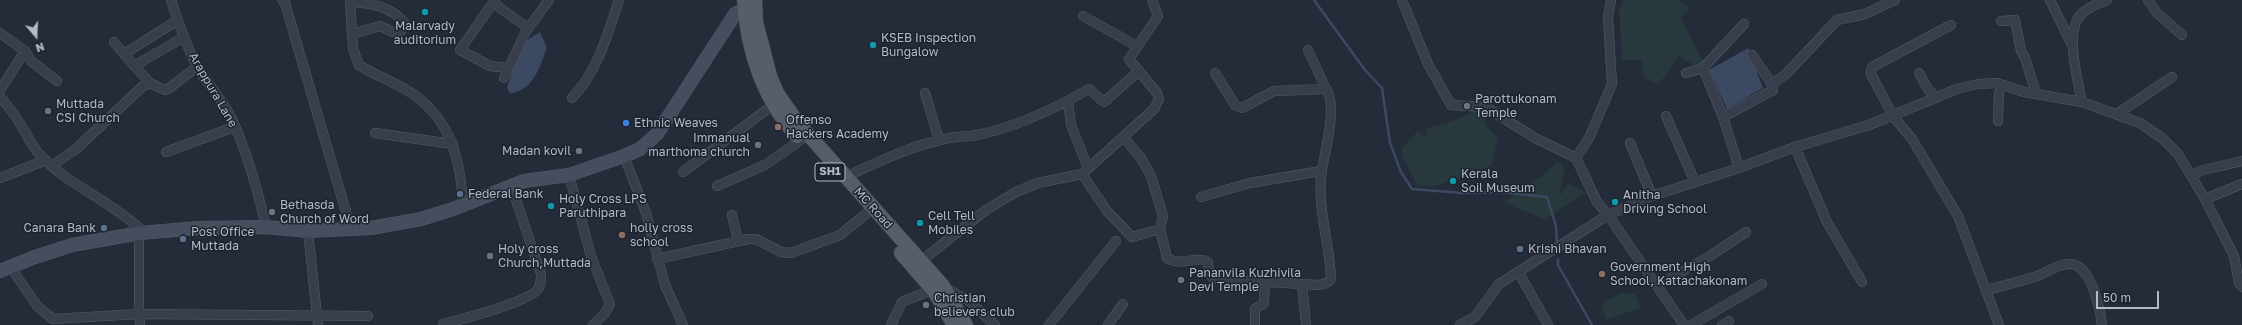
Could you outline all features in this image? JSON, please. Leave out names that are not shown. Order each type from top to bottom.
[{"type":"main road","points":[[5,270],[35,257],[72,245],[140,233],[199,228],[266,227],[308,232],[371,228],[421,219],[463,205],[511,185],[524,181],[568,175],[624,156],[640,149],[658,134],[735,14],[749,5]]},
{"type":"main road","name":"MC Road","points":[[749,5],[746,30],[752,54],[773,105],[801,140],[938,289],[966,325]]},
{"type":"main road","name":"MC Road","points":[[749,5],[776,93],[798,124],[921,261],[938,289],[954,325]]},
{"type":"street","name":"Arappura Lane","points":[[171,0],[184,37],[197,67],[216,91],[234,126],[248,162],[266,227]]},
{"type":"street","points":[[282,0],[285,3],[320,116],[351,229]]},
{"type":"street","points":[[504,78],[507,68],[528,28],[549,0]]},
{"type":"street","points":[[572,98],[588,76],[602,48],[618,0]]},
{"type":"street","points":[[921,261],[986,210],[1016,192],[1038,183],[1085,171],[1154,109],[1159,99],[1157,93],[1129,59],[1158,16],[1152,0]]},
{"type":"street","points":[[1402,0],[1428,64],[1452,105],[1486,107],[1535,138],[1576,158],[1597,202],[1658,285],[1684,325]]},
{"type":"street","points":[[1576,158],[1589,138],[1612,84],[1608,17],[1611,0]]},
{"type":"street","points":[[1772,84],[1786,74],[1837,20],[1865,14],[1895,0]]},
{"type":"street","points":[[2050,0],[2073,46],[2082,102]]},
{"type":"street","points":[[2073,46],[2078,17],[2092,6],[2107,0]]},
{"type":"street","points":[[2148,0],[2157,14],[2182,35]]},
{"type":"street","points":[[352,34],[380,26],[393,32],[401,31],[404,23],[399,16],[376,6],[350,2],[352,34],[353,49],[359,65],[423,101],[442,123],[453,144],[462,182],[463,205]]},
{"type":"street","points":[[507,68],[490,66],[460,50],[494,2],[528,28]]},
{"type":"street","points":[[1083,16],[1137,46]]},
{"type":"street","points":[[124,54],[178,20]]},
{"type":"street","points":[[2000,21],[2015,20],[2021,51],[2025,58],[2036,93]]},
{"type":"street","points":[[1686,73],[1703,68],[1744,24]]},
{"type":"street","points":[[1951,25],[1872,67],[1871,74],[1893,116],[1912,139],[1947,195],[1958,216],[1999,325]]},
{"type":"street","points":[[0,33],[25,51],[31,61],[58,81]]},
{"type":"street","points":[[134,66],[184,37]]},
{"type":"street","points":[[114,42],[150,83],[165,90],[197,67]]},
{"type":"street","points":[[1124,137],[1141,158],[1151,176],[1163,216],[1160,229],[1167,258],[1174,263],[1203,260],[1208,262],[1209,274],[1214,279],[1320,285],[1328,283],[1331,279],[1331,256],[1322,208],[1321,171],[1328,137],[1331,100],[1308,50]]},
{"type":"street","points":[[0,90],[25,51]]},
{"type":"street","points":[[1723,117],[1773,90],[1772,84],[1752,55]]},
{"type":"street","points":[[1703,68],[1723,117],[1739,168]]},
{"type":"street","points":[[845,177],[902,152],[939,140],[976,135],[1015,124],[1068,101],[1089,90],[1104,102],[1139,71]]},
{"type":"street","points":[[1215,73],[1235,105],[1242,108],[1274,92],[1326,89]]},
{"type":"street","points":[[1919,73],[1928,89],[1936,98]]},
{"type":"street","points":[[2117,114],[2172,77]]},
{"type":"street","points":[[0,178],[49,163],[76,149],[128,98],[150,83]]},
{"type":"street","points":[[1460,325],[1475,317],[1499,284],[1519,273],[1608,215],[1652,196],[1739,168],[1794,147],[1893,116],[1957,89],[1978,84],[1997,83],[2036,93],[2082,102],[2140,123],[2162,138],[2178,154],[2205,200],[2234,256],[2239,283],[2242,287]]},
{"type":"street","points":[[1998,121],[1999,93],[2002,84]]},
{"type":"street","points":[[925,93],[939,140]]},
{"type":"street","points":[[0,97],[13,112],[31,145],[49,163],[84,190],[130,220],[139,228],[140,325]]},
{"type":"street","points":[[1068,101],[1071,125],[1085,171],[1107,211],[1132,237],[1160,229]]},
{"type":"street","points":[[683,172],[773,105]]},
{"type":"street","points":[[1666,116],[1695,182]]},
{"type":"street","points":[[166,152],[234,126]]},
{"type":"street","points":[[375,133],[453,144]]},
{"type":"street","points":[[717,186],[766,165],[801,140]]},
{"type":"street","points":[[1630,143],[1652,196]]},
{"type":"street","points":[[1794,147],[1827,222],[1862,282]]},
{"type":"street","points":[[624,156],[646,213],[665,285],[683,325]]},
{"type":"street","points":[[2190,175],[2203,170],[2242,161]]},
{"type":"street","points":[[1201,197],[1250,183],[1321,171]]},
{"type":"street","points":[[568,175],[591,256],[610,304],[606,313],[593,325]]},
{"type":"street","points":[[2205,200],[2242,184]]},
{"type":"street","points":[[443,324],[496,308],[532,294],[539,288],[541,274],[511,185]]},
{"type":"street","points":[[657,259],[738,241],[756,240],[781,252],[791,252],[840,235],[867,213]]},
{"type":"street","points":[[732,215],[738,241]]},
{"type":"street","points":[[308,232],[318,320]]},
{"type":"street","points":[[1658,285],[1710,256],[1746,232]]},
{"type":"street","points":[[1049,325],[1116,241]]},
{"type":"street","points":[[1987,290],[2040,275],[2064,264],[2074,264],[2081,268],[2095,293],[2102,325]]},
{"type":"street","points":[[5,270],[52,322],[139,314],[318,320],[368,316]]},
{"type":"street","points":[[1519,273],[1548,325]]},
{"type":"street","points":[[1255,325],[1255,309],[1264,303],[1265,282]]},
{"type":"street","points":[[1302,284],[1306,325]]},
{"type":"street","points":[[1691,325],[1762,284]]},
{"type":"street","points":[[891,325],[902,302],[938,289],[969,301],[995,325]]},
{"type":"street","points":[[1108,325],[1123,304]]},
{"type":"shaded area","points":[[1623,0],[1678,0],[1690,9],[1681,17],[1712,80],[1698,67],[1679,56],[1659,84],[1644,78],[1642,60],[1622,60],[1619,9]]},
{"type":"shaded area","points":[[1478,109],[1487,114],[1484,124],[1498,138],[1491,166],[1433,187],[1418,186],[1404,160],[1401,149],[1418,131],[1426,137],[1428,128],[1456,120]]},
{"type":"shaded area","points":[[1558,161],[1565,170],[1559,196],[1569,184],[1586,193],[1544,219],[1505,203],[1519,187],[1540,178]]},
{"type":"shaded area","points":[[1622,293],[1635,294],[1640,308],[1606,320],[1602,308],[1603,302]]},
{"type":"water","points":[[540,32],[547,48],[538,70],[530,83],[524,88],[518,92],[510,93],[507,88],[521,44]]},
{"type":"water","points":[[1748,48],[1763,88],[1727,109],[1709,70]]},
{"type":"waterway","points":[[1314,0],[1365,70],[1382,88],[1390,143],[1401,172],[1412,189],[1462,193],[1501,192],[1547,197],[1556,226],[1557,243]]},
{"type":"waterway","points":[[1558,259],[1558,265],[1592,325]]},
{"type":"place","name":"Malarvady auditorium","points":[[425,12]]},
{"type":"place","name":"KSEB Inspection Bungalow","points":[[873,45]]},
{"type":"place","name":"Parottukonam Temple","points":[[1467,106]]},
{"type":"place","name":"Muttada CSI Church","points":[[48,111]]},
{"type":"place","name":"Ethnic Weaves","points":[[626,123]]},
{"type":"place","name":"Offenso Hackers Academy","points":[[778,127]]},
{"type":"place","name":"Immanual marthoma church","points":[[758,145]]},
{"type":"place","name":"Madan kovil","points":[[579,151]]},
{"type":"place","name":"Kerala Soil Museum","points":[[1453,181]]},
{"type":"place","name":"Federal Bank","points":[[460,194]]},
{"type":"place","name":"Anitha Driving School","points":[[1615,202]]},
{"type":"place","name":"Holy Cross LPS Paruthipara","points":[[551,206]]},
{"type":"place","name":"Bethasda Church of Word","points":[[272,212]]},
{"type":"place","name":"Cell Tell Mobiles","points":[[920,223]]},
{"type":"place","name":"Canara Bank","points":[[104,228]]},
{"type":"place","name":"holly cross school","points":[[622,235]]},
{"type":"place","name":"Post Office Muttada","points":[[183,239]]},
{"type":"place","name":"Krishi Bhavan","points":[[1520,249]]},
{"type":"place","name":"Holy cross Church,Muttada","points":[[490,256]]},
{"type":"place","name":"Government High School, Kattachakonam","points":[[1602,274]]},
{"type":"place","name":"Pananvila Kuzhivila Devi Temple","points":[[1181,280]]},
{"type":"place","name":"Christian believers club","points":[[926,305]]}]
